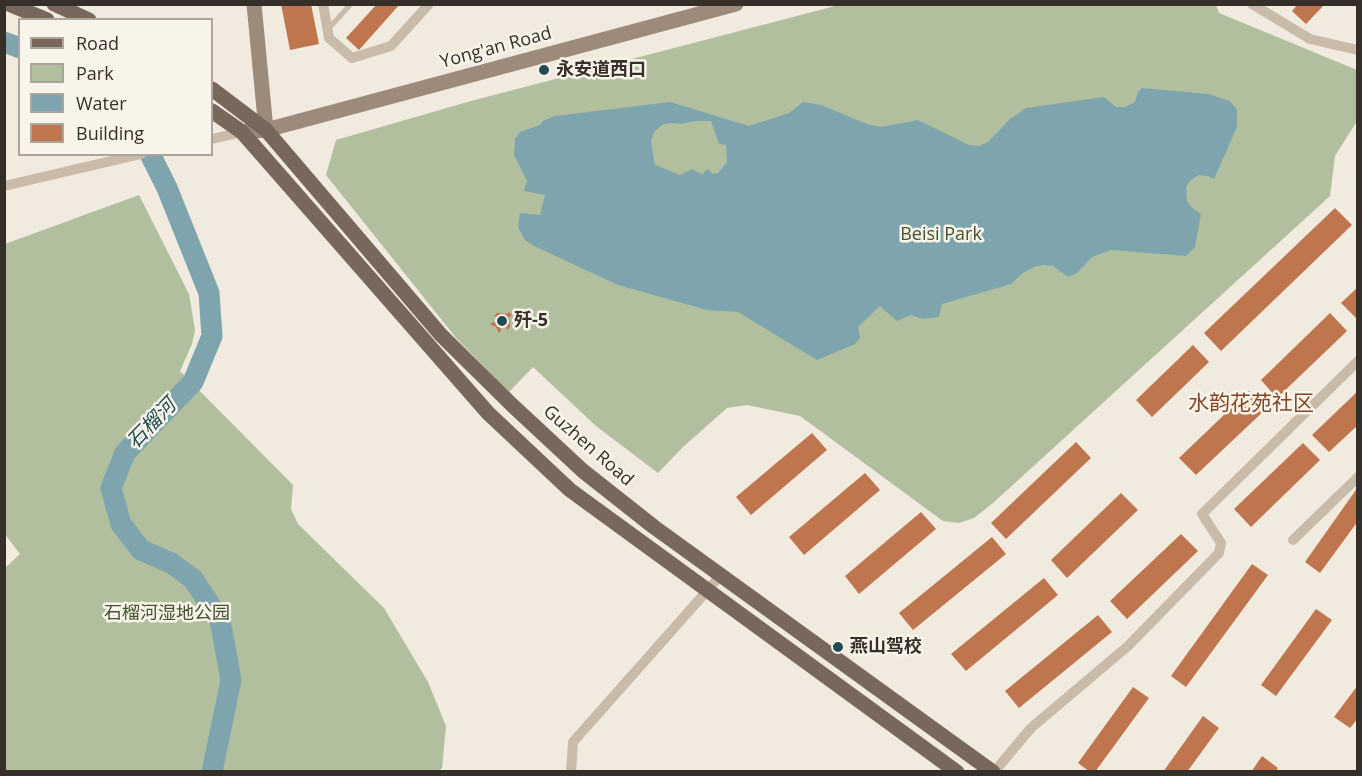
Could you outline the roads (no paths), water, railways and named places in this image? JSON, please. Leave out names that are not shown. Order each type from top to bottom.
[{"type":"main road","points":[[9,4],[42,18]]},
{"type":"main road","points":[[54,4],[85,18]]},
{"type":"main road","points":[[254,4],[266,130]]},
{"type":"main road","name":"Yong'an Road","points":[[242,132],[266,130],[736,4]]},
{"type":"main road","name":"Guzhen Road","points":[[213,90],[266,130],[441,335],[583,471],[654,527],[994,771]]},
{"type":"main road","points":[[213,112],[242,132],[488,413],[570,490],[957,771]]},
{"type":"street","points":[[323,4],[329,38],[352,58],[391,46],[429,4]]},
{"type":"street","points":[[1252,4],[1310,39],[1358,50]]},
{"type":"street","points":[[213,139],[242,132]]},
{"type":"street","points":[[4,186],[132,156]]},
{"type":"street","points":[[994,771],[1031,728],[1128,646],[1219,553],[1221,543],[1202,514],[1358,361]]},
{"type":"street","points":[[1293,540],[1358,477]]},
{"type":"street","points":[[571,771],[573,742],[721,575]]},
{"type":"lane","points":[[328,30],[351,4]]},
{"type":"water","points":[[1142,88],[1208,94],[1230,101],[1237,110],[1237,127],[1214,179],[1199,175],[1186,187],[1187,201],[1201,214],[1195,247],[1186,256],[1111,250],[1092,257],[1077,273],[1068,277],[1053,266],[1034,267],[1011,284],[942,304],[939,317],[922,319],[911,315],[897,321],[880,306],[858,327],[860,338],[855,344],[817,360],[738,312],[707,310],[618,285],[534,246],[525,240],[518,227],[520,213],[540,215],[545,195],[524,191],[527,181],[514,155],[515,139],[520,132],[540,125],[544,120],[555,116],[670,102],[749,126],[789,113],[803,102],[821,105],[867,124],[881,127],[918,120],[969,145],[979,146],[988,142],[1010,119],[1026,108],[1104,97],[1116,107],[1125,107],[1135,102]],"holes":[[[711,121],[719,144],[726,145],[727,162],[718,173],[713,174],[707,169],[703,174],[692,169],[680,175],[655,165],[651,142],[654,132],[662,125]]]},
{"type":"waterway","name":"石榴河","points":[[4,42],[18,47]]},
{"type":"waterway","name":"石榴河","points":[[151,156],[167,188],[209,293],[212,336],[193,382],[125,453],[111,488],[121,524],[141,550],[171,563],[193,579],[220,620],[231,680],[212,772]]},
{"type":"place","name":"永安道西口","points":[[544,70]]},
{"type":"place","name":"歼-5","points":[[502,321]]},
{"type":"place","name":"燕山驾校","points":[[838,647]]},
{"type":"district","name":"水韵花苑社区","points":[[1251,404]]},
{"type":"park label","name":"Beisi Park","points":[[941,235]]},
{"type":"park label","name":"石榴河湿地公园","points":[[167,614]]}]
